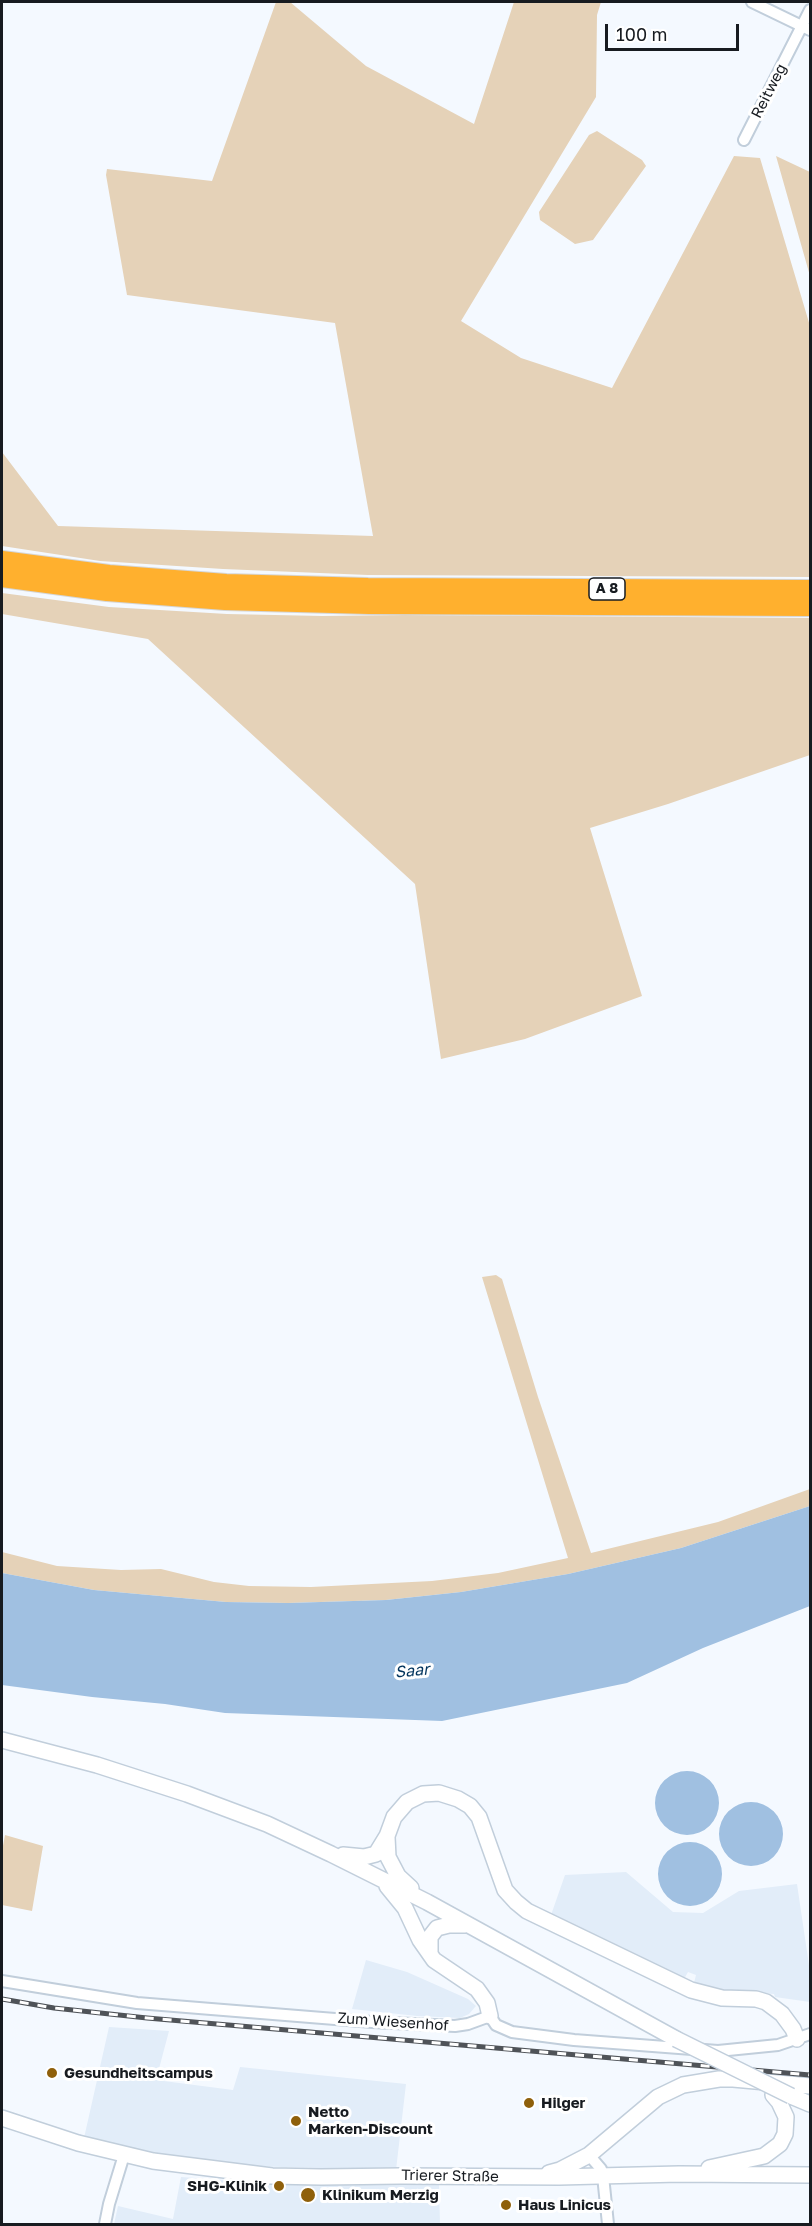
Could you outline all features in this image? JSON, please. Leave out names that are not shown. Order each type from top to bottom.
[{"type":"highway","name":"A 8","points":[[2,561],[74,571],[368,596]]},
{"type":"highway","name":"A 8","points":[[2,577],[84,588],[225,600],[405,595],[810,590]]},
{"type":"highway","name":"A 8","points":[[405,595],[810,606]]},
{"type":"main road","points":[[2,1740],[97,1765],[187,1794],[267,1824],[427,1902],[676,2039],[744,2074],[810,2104]]},
{"type":"main road","points":[[331,1854],[371,1856],[380,1849],[394,1817],[407,1802],[423,1794],[439,1793],[458,1799],[470,1806],[479,1817],[505,1890],[527,1911],[691,1990],[722,1998],[766,2002],[783,2014],[794,2029],[804,2037]]},
{"type":"main road","points":[[387,1836],[388,1857],[398,1876],[427,1902]]},
{"type":"main road","points":[[381,1879],[405,1908],[420,1940],[430,1954],[441,1966],[477,1989],[487,2003],[490,2016]]},
{"type":"main road","points":[[430,1954],[430,1937],[437,1928],[467,1925]]},
{"type":"main road","points":[[679,2174],[750,2160],[773,2151],[780,2144],[786,2127],[783,2109],[773,2095],[744,2074]]},
{"type":"main road","name":"Trierer Straße","points":[[525,2177],[560,2170],[589,2155],[658,2097],[683,2085],[733,2079],[810,2086]]},
{"type":"main road","name":"Trierer Straße","points":[[2,2118],[78,2143],[124,2155],[198,2168],[272,2175],[525,2177],[679,2174],[810,2175]]},
{"type":"street","points":[[752,2],[806,28]]},
{"type":"street","name":"Reitweg","points":[[744,140],[806,28],[810,10]]},
{"type":"street","name":"Zum Wiesenhof","points":[[2,1981],[137,2003],[372,2022],[455,2026],[490,2016]]},
{"type":"street","points":[[490,2016],[496,2025],[512,2032],[643,2046],[718,2051],[759,2048],[804,2037]]},
{"type":"street","points":[[105,2224],[124,2155]]},
{"type":"street","points":[[589,2155],[601,2169],[603,2176],[608,2224]]},
{"type":"shaded area","points":[[276,2],[290,2],[366,66],[474,124],[514,2],[601,2],[597,15],[596,97],[461,321],[521,358],[612,388],[734,156],[760,158],[810,326],[810,577],[368,575],[100,561],[2,546],[2,452],[58,526],[373,536],[335,323],[127,295],[106,175],[107,169],[212,181]]},
{"type":"shaded area","points":[[597,131],[642,160],[646,166],[593,240],[575,244],[540,220],[539,212],[589,135]]},
{"type":"shaded area","points":[[776,156],[810,172],[810,276]]},
{"type":"shaded area","points":[[2,593],[109,607],[227,614],[810,618],[810,755],[590,828],[642,996],[525,1039],[441,1059],[415,884],[148,639],[2,614]]},
{"type":"shaded area","points":[[496,1275],[502,1279],[538,1397],[591,1553],[718,1522],[810,1489],[810,1506],[681,1548],[568,1574],[461,1592],[386,1600],[226,1602],[94,1590],[2,1573],[2,1552],[57,1566],[121,1570],[161,1569],[214,1582],[249,1586],[311,1587],[432,1581],[498,1573],[568,1558],[482,1277]]},
{"type":"shaded area","points":[[5,1835],[43,1846],[32,1911],[2,1905],[2,1851]]},
{"type":"shaded area","points":[[626,1872],[673,1912],[703,1913],[739,1891],[797,1884],[810,1972],[810,2002],[775,1997],[774,1994],[726,1991],[694,1983],[696,1975],[688,1972],[684,1979],[551,1915],[565,1875]]},
{"type":"shaded area","points":[[366,1960],[407,1972],[468,1999],[476,2006],[469,2014],[460,2018],[352,2009]]},
{"type":"shaded area","points":[[109,2027],[169,2031],[156,2080],[233,2090],[240,2067],[406,2084],[396,2170],[245,2166],[137,2150],[84,2138]]},
{"type":"shaded area","name":"Klinikum Merzig","points":[[181,2177],[297,2185],[439,2185],[440,2224],[114,2224],[118,2206],[173,2219]]},
{"type":"water","name":"Saar","points":[[810,1506],[810,1606],[703,1648],[627,1683],[442,1721],[225,1713],[2,1685],[2,1573],[94,1590],[226,1602],[386,1600],[461,1592],[568,1574],[681,1548]]},
{"type":"water","points":[[687,1771],[699,1773],[710,1780],[717,1791],[719,1803],[717,1815],[710,1826],[699,1833],[687,1835],[675,1833],[664,1826],[657,1815],[655,1803],[657,1791],[664,1780],[675,1773]]},
{"type":"water","points":[[751,1802],[763,1804],[774,1811],[781,1822],[783,1834],[781,1846],[774,1857],[763,1864],[751,1866],[739,1864],[728,1857],[721,1846],[719,1834],[721,1822],[728,1811],[739,1804]]},
{"type":"water","points":[[690,1842],[702,1844],[713,1851],[720,1862],[722,1874],[720,1886],[713,1897],[702,1904],[690,1906],[678,1904],[667,1897],[660,1886],[658,1874],[660,1862],[667,1851],[678,1844]]},
{"type":"railway","points":[[2,1999],[54,2008],[147,2018],[810,2075]]},
{"type":"place","name":"Gesundheitscampus","points":[[52,2073]]},
{"type":"place","name":"Hilger","points":[[529,2103]]},
{"type":"place","name":"Netto Marken-Discount","points":[[296,2121]]},
{"type":"place","name":"SHG-Klinik","points":[[279,2186]]},
{"type":"place","name":"Klinikum Merzig","points":[[308,2195]]},
{"type":"place","name":"Haus Linicus","points":[[506,2205]]}]
